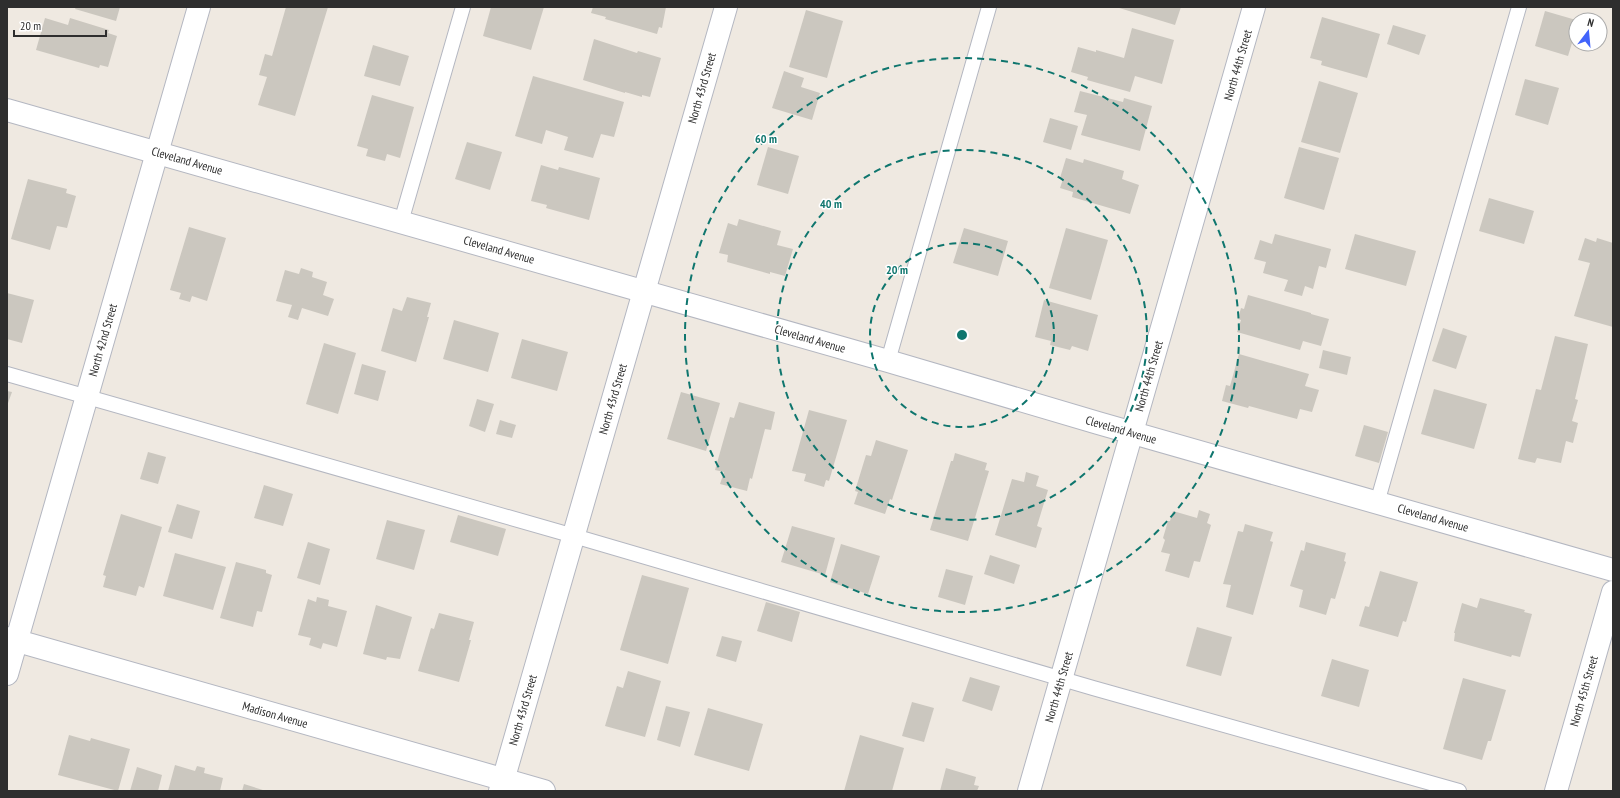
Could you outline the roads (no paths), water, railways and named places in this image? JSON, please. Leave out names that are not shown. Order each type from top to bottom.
[{"type":"street","name":"North 42nd Street","points":[[7,674],[12,639],[86,397],[199,7]]},
{"type":"street","name":"North 43rd Street","points":[[502,785],[726,7]]},
{"type":"street","name":"North 44th Street","points":[[1029,791],[1133,433],[1254,7]]},
{"type":"street","name":"Cleveland Avenue","points":[[7,110],[644,291],[1613,570]]},
{"type":"street","name":"North 45th Street","points":[[1556,791],[1613,592]]},
{"type":"street","name":"Madison Avenue","points":[[12,639],[502,785],[544,791]]},
{"type":"lane","points":[[401,222],[463,7]]},
{"type":"lane","points":[[888,361],[989,7]]},
{"type":"lane","points":[[1377,503],[1519,7]]},
{"type":"lane","points":[[7,374],[1459,791]]}]
